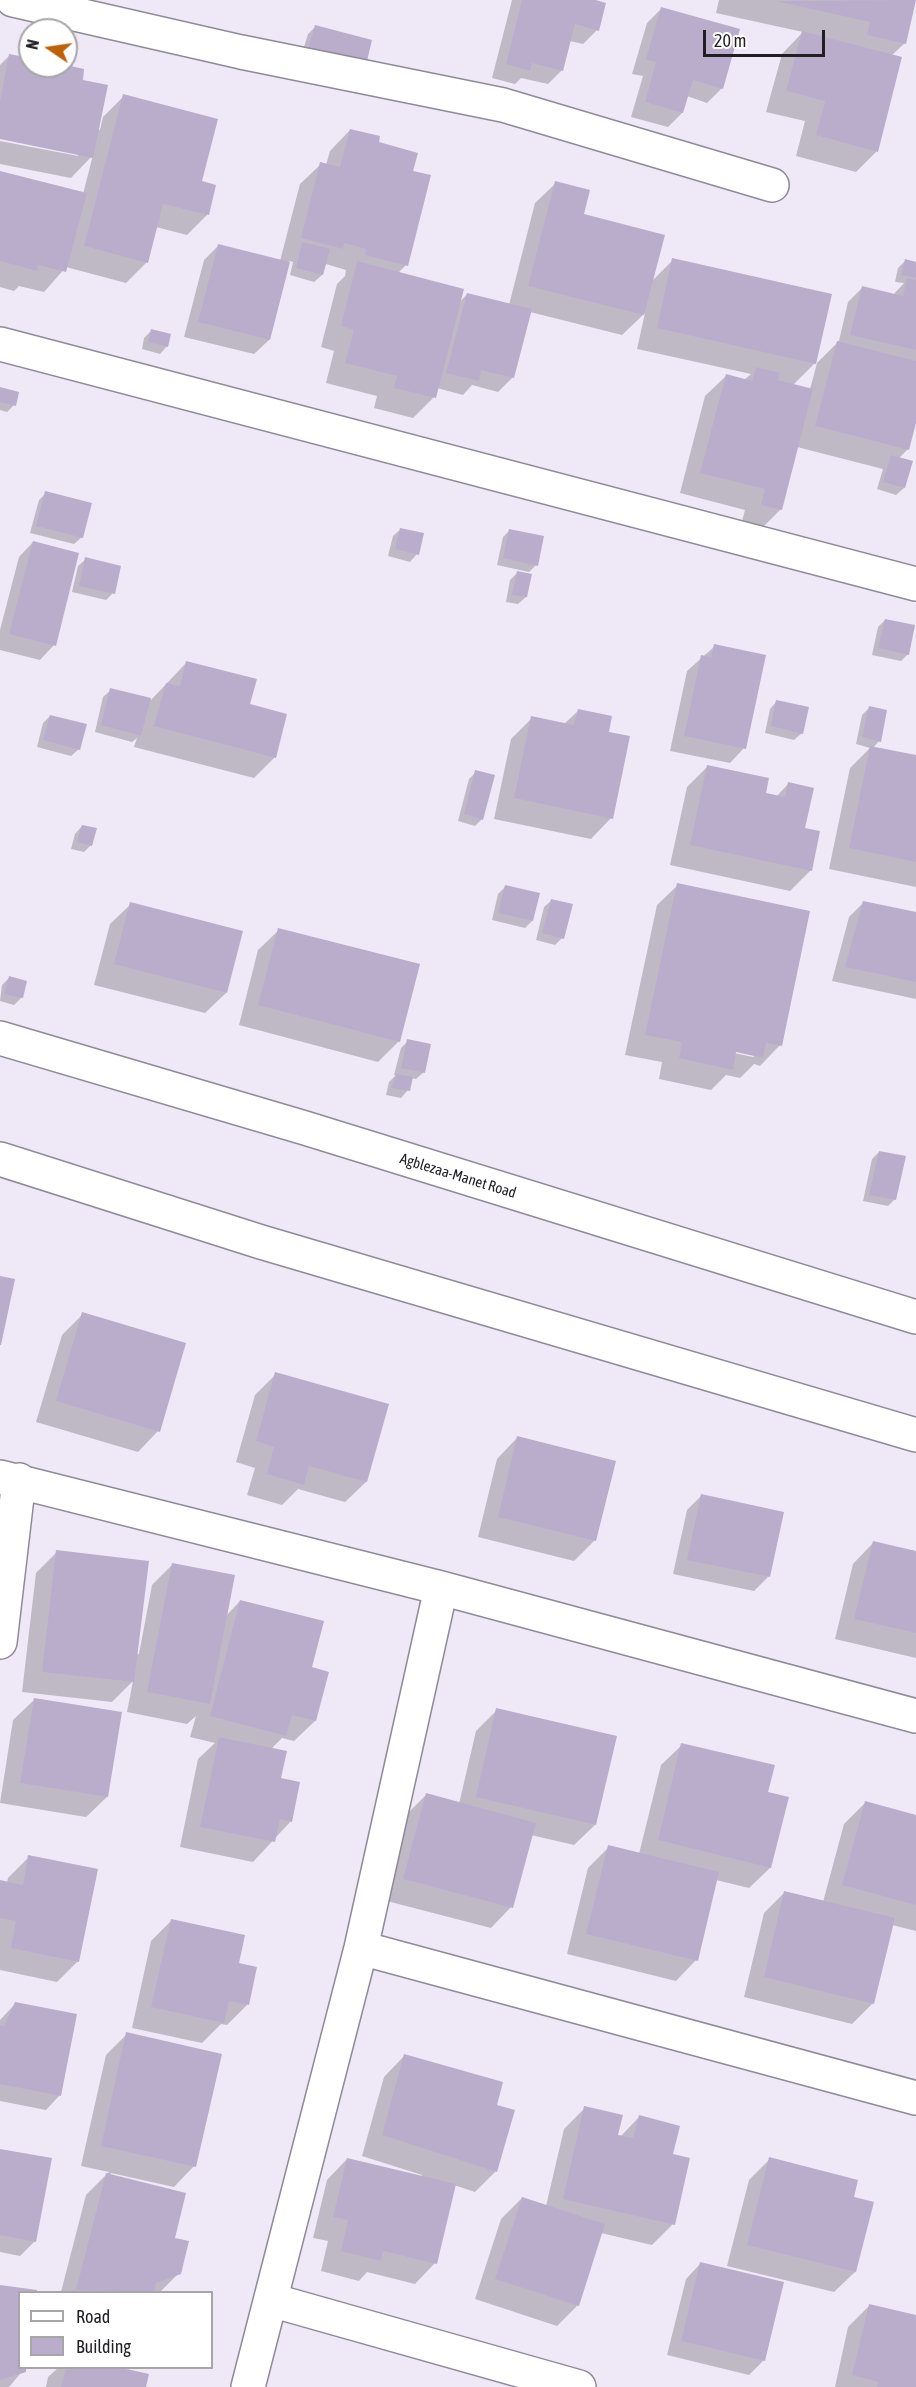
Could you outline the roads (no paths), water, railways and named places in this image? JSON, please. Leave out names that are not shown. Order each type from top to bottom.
[{"type":"street","points":[[13,0],[241,52],[503,105],[771,185]]},
{"type":"street","points":[[0,344],[916,584]]},
{"type":"street","name":"Agblezaa-Manet Road","points":[[0,1038],[305,1128],[916,1317]]},
{"type":"street","points":[[0,1159],[261,1242],[916,1435]]},
{"type":"street","points":[[0,1642],[9,1478],[441,1588],[916,1716]]},
{"type":"street","points":[[248,2387],[361,1948],[441,1588]]},
{"type":"street","points":[[361,1948],[916,2098]]},
{"type":"street","points":[[271,2300],[579,2387]]}]
